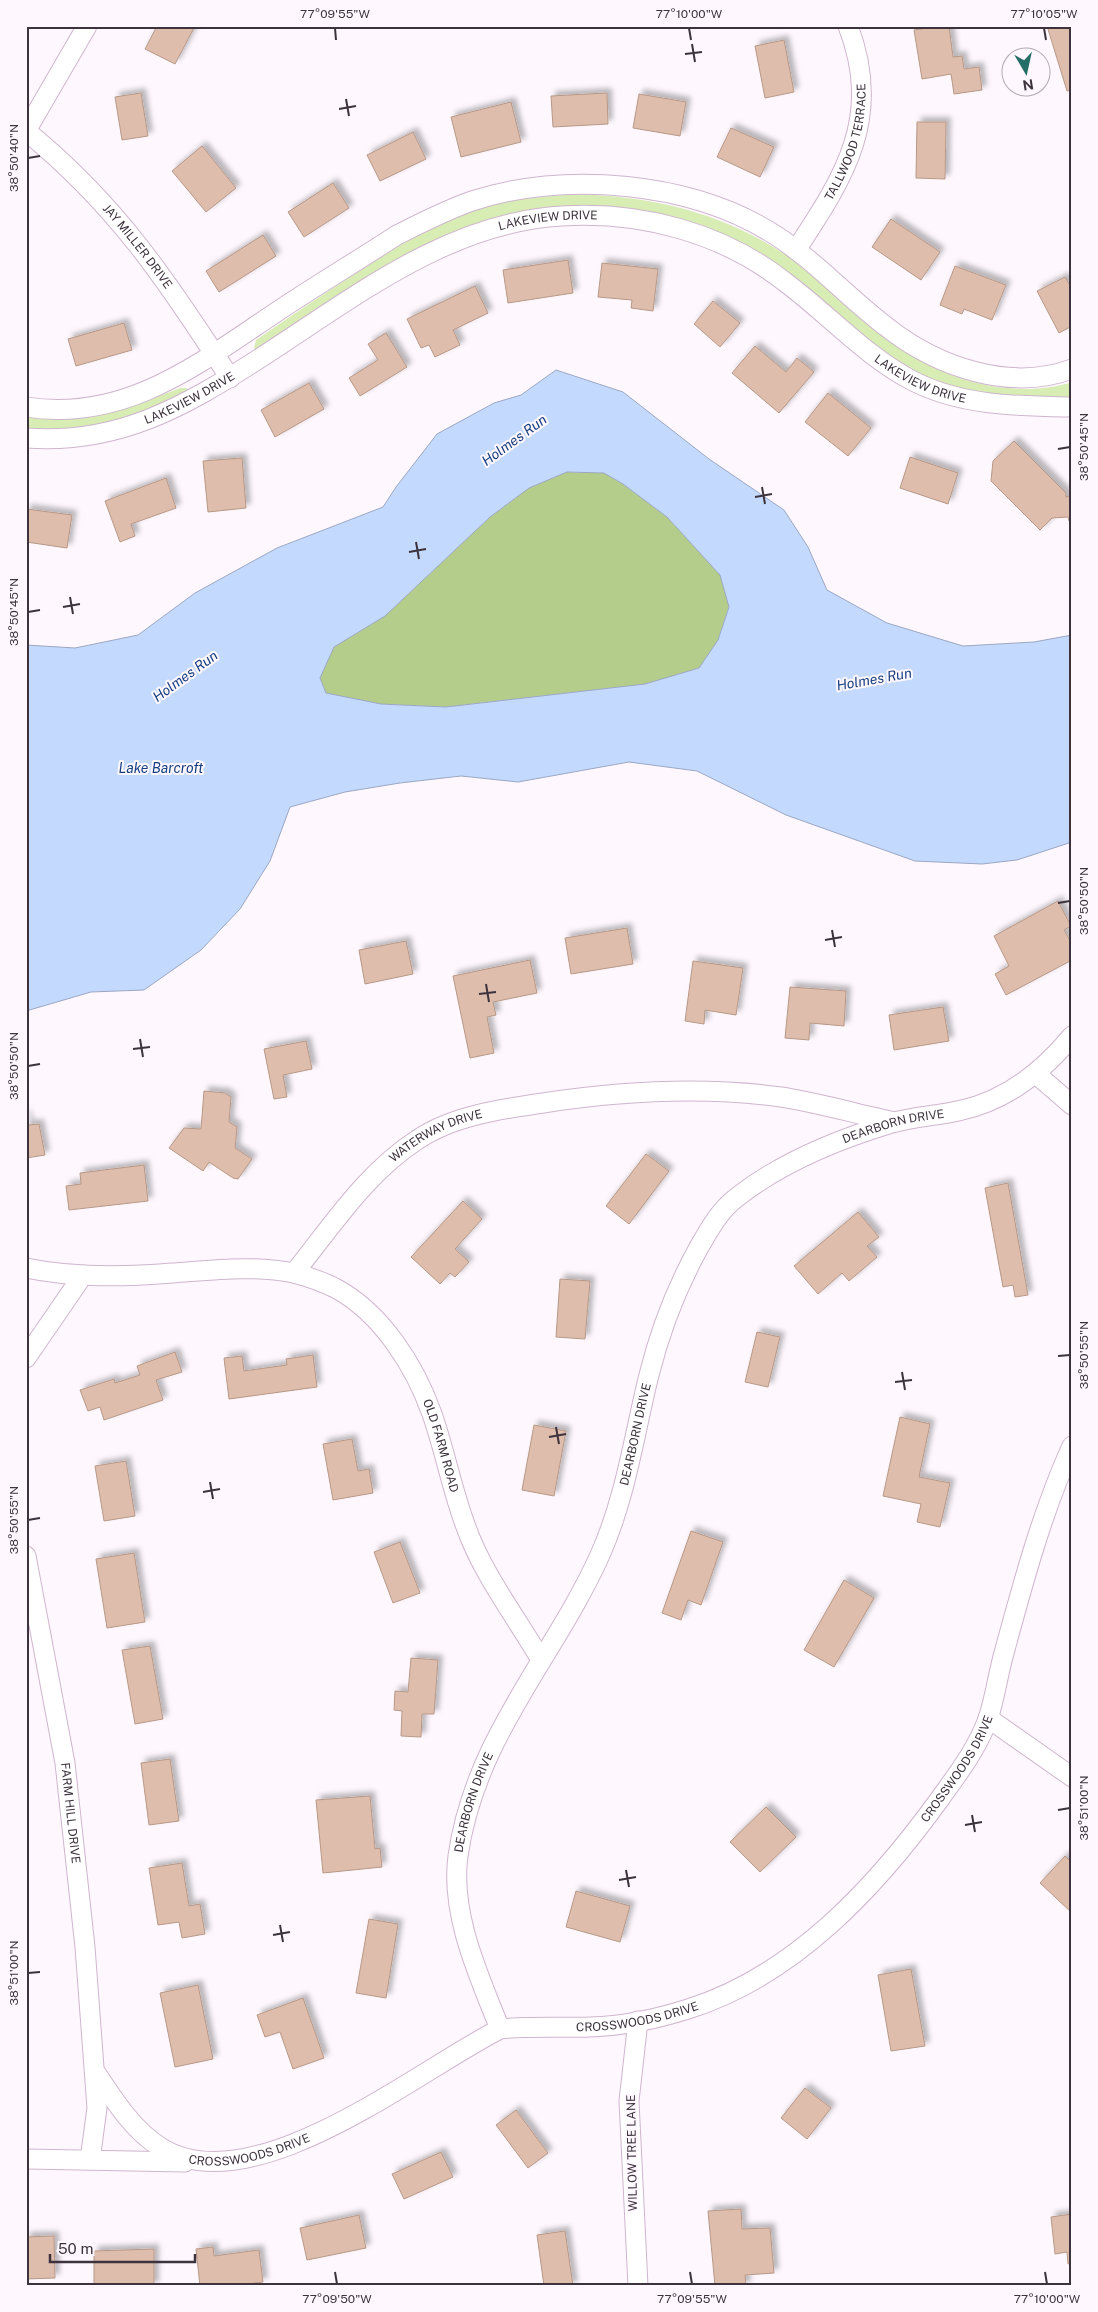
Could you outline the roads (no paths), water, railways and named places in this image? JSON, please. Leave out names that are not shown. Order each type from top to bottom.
[{"type":"street","points":[[26,131],[87,26]]},
{"type":"street","name":"TALLWOOD TERRACE","points":[[796,250],[840,182],[850,159],[858,130],[862,89],[858,58],[848,26]]},
{"type":"street","name":"JAY MILLER DRIVE","points":[[26,131],[83,180],[126,228],[162,275],[230,378]]},
{"type":"street","name":"LAKEVIEW DRIVE","points":[[26,407],[76,408],[102,404],[140,394],[182,375],[397,235],[434,216],[472,201],[511,192],[554,186],[594,184],[638,188],[689,198],[728,212],[773,234],[796,250],[888,329],[918,348],[948,362],[979,373],[1008,377],[1036,377],[1072,369]]},
{"type":"street","name":"LAKEVIEW DRIVE","points":[[26,438],[81,437],[120,430],[154,418],[193,400],[387,278],[447,244],[483,230],[524,220],[563,216],[603,215],[643,220],[681,229],[718,242],[754,260],[784,281],[879,360],[912,380],[940,393],[968,400],[1016,405],[1072,407]]},
{"type":"street","name":"DEARBORN DRIVE","points":[[500,2029],[468,1943],[458,1886],[457,1860],[461,1835],[475,1785],[501,1725],[567,1617],[600,1554],[629,1466],[658,1341],[674,1296],[716,1219],[733,1200],[755,1184],[791,1164],[839,1142],[896,1122],[964,1110],[993,1100],[1036,1074],[1056,1056],[1072,1036]]},
{"type":"street","points":[[1036,1074],[1072,1105]]},
{"type":"street","name":"WATERWAY DRIVE","points":[[294,1273],[378,1170],[417,1139],[437,1128],[462,1120],[515,1107],[600,1094],[676,1090],[732,1092],[782,1097],[896,1122]]},
{"type":"street","points":[[26,1268],[50,1273],[83,1275],[146,1274],[239,1267],[268,1268],[294,1273]]},
{"type":"street","name":"OLD FARM ROAD","points":[[294,1273],[338,1290],[358,1304],[378,1323],[399,1350],[416,1378],[432,1413],[466,1527],[482,1564],[541,1660]]},
{"type":"street","points":[[26,1358],[83,1275]]},
{"type":"street","name":"CROSSWOODS DRIVE","points":[[96,2073],[117,2104],[142,2133],[161,2148],[181,2157],[204,2163],[233,2160],[266,2153],[304,2139],[345,2120],[500,2029],[529,2026],[588,2027],[638,2022],[688,2009],[714,1999],[787,1958],[822,1932],[878,1874],[920,1827],[964,1766],[988,1718],[1022,1588],[1072,1446]]},
{"type":"street","name":"FARM HILL DRIVE","points":[[26,1556],[65,1763],[96,2073]]},
{"type":"street","points":[[988,1718],[1072,1777]]},
{"type":"street","name":"WILLOW TREE LANE","points":[[638,2022],[628,2101],[638,2286]]},
{"type":"street","points":[[90,2160],[97,2108],[96,2073]]},
{"type":"street","points":[[26,2159],[204,2163]]},
{"type":"water","name":"Lake Barcroft","points":[[556,370],[623,392],[709,459],[784,510],[808,547],[827,590],[887,623],[963,646],[1034,642],[1072,635],[1072,842],[1017,860],[982,864],[915,861],[786,815],[697,771],[629,762],[518,782],[461,776],[400,783],[345,792],[290,807],[270,861],[240,909],[201,950],[144,990],[91,992],[26,1011],[26,645],[75,648],[138,635],[195,593],[277,548],[383,507],[437,434],[494,403],[521,395]],"holes":[[[567,472],[604,473],[623,484],[667,517],[720,575],[729,607],[718,640],[699,668],[645,684],[446,707],[381,704],[326,693],[320,678],[334,647],[385,616],[490,517],[529,488]]]},
{"type":"water label","name":"Holmes Run","points":[[514,440]]},
{"type":"water label","name":"Holmes Run","points":[[185,676]]},
{"type":"water label","name":"Holmes Run","points":[[874,679]]}]
